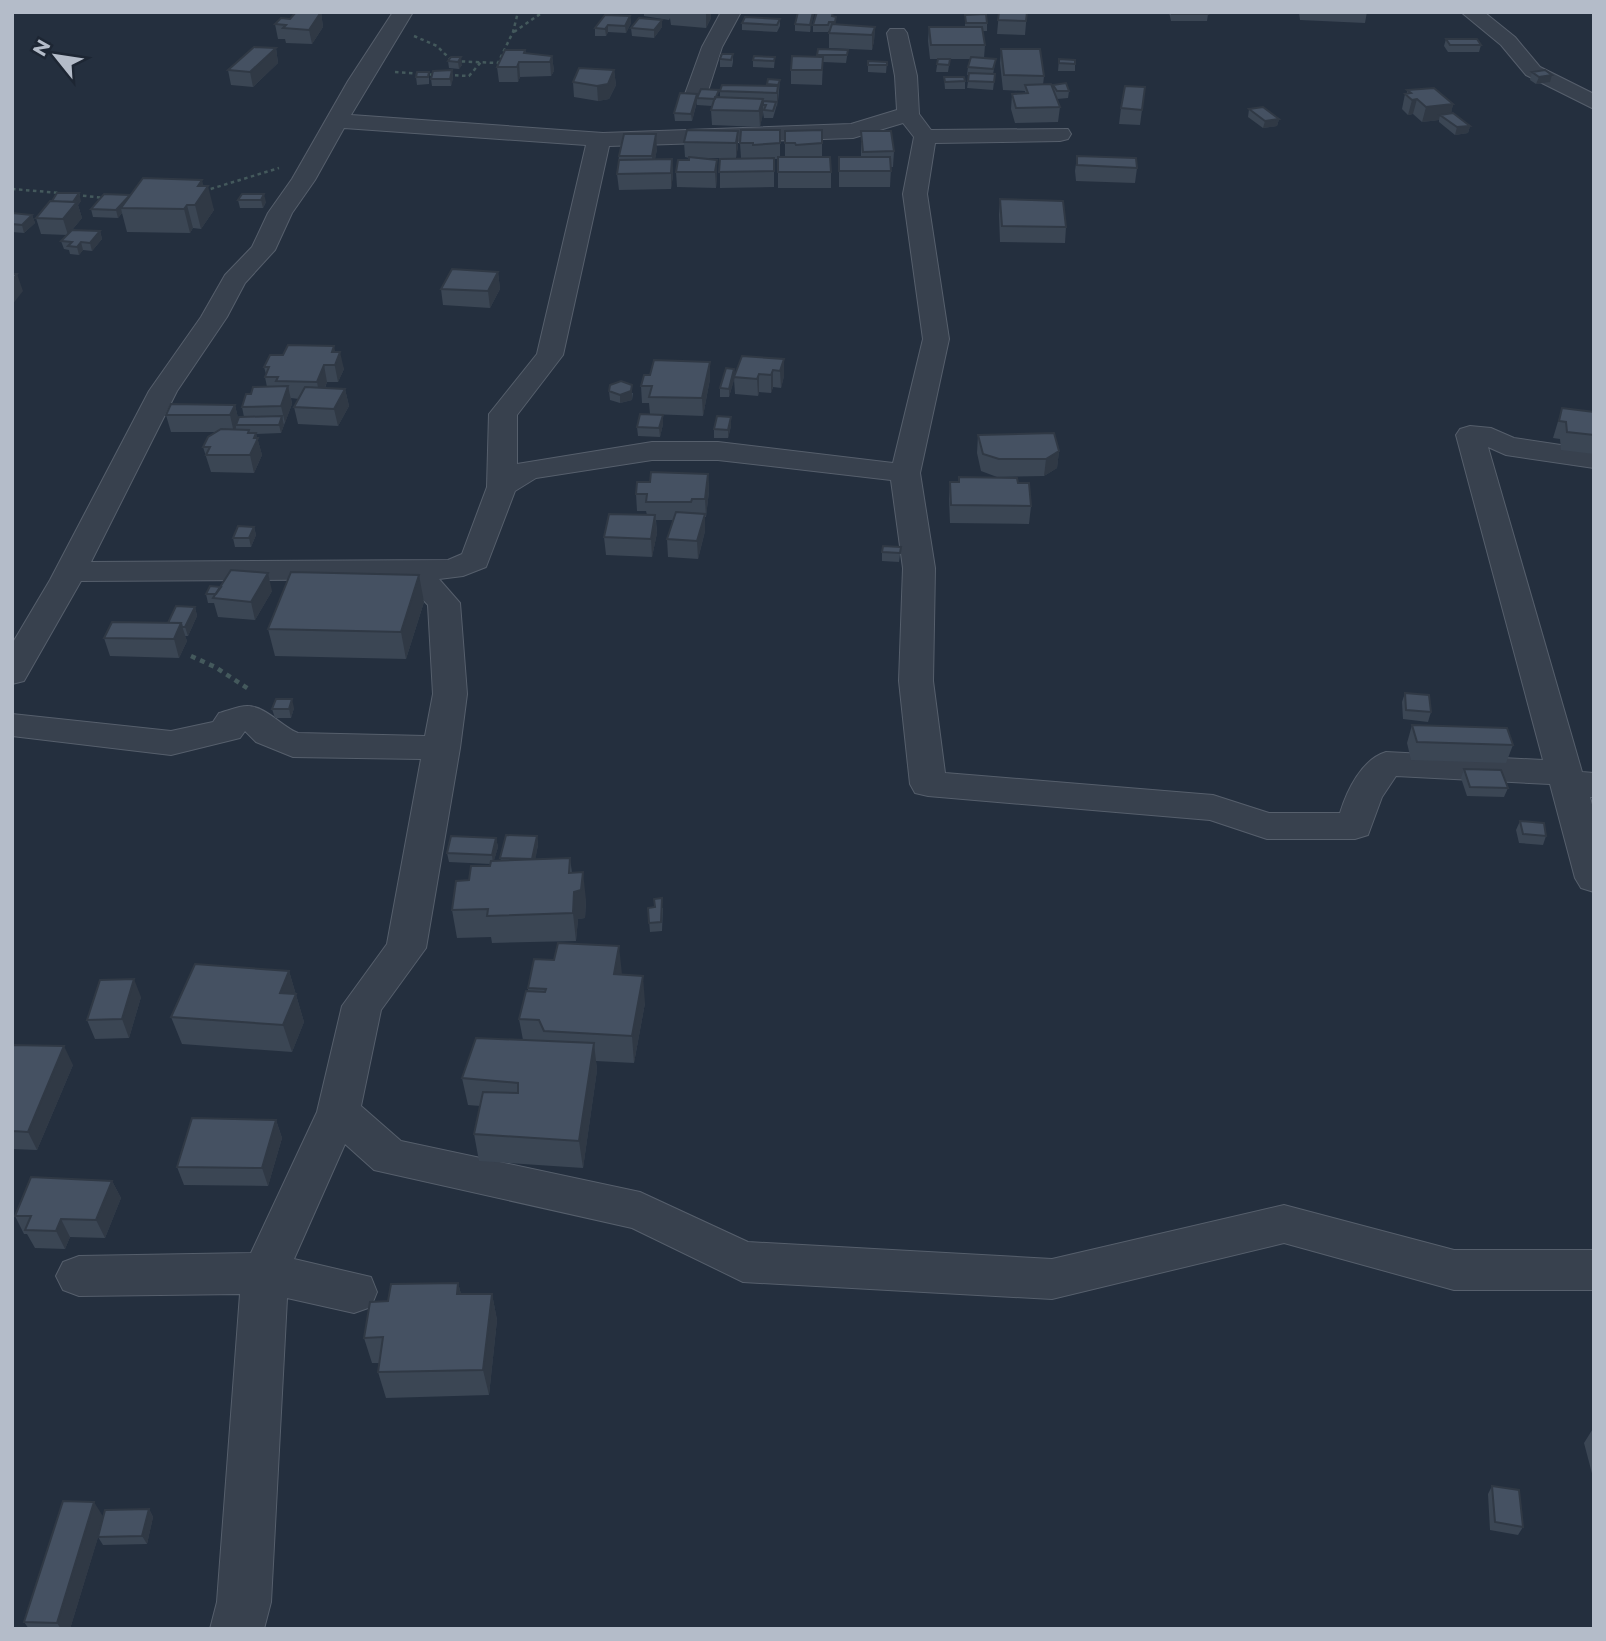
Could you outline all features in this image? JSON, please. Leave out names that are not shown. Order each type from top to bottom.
[{"type":"street","points":[[695,93],[712,47],[731,12]]},
{"type":"street","points":[[1471,12],[1508,41],[1533,71],[1594,103]]},
{"type":"street","points":[[12,673],[71,572],[163,391],[214,317],[234,280],[263,250],[280,213],[398,20]]},
{"type":"street","points":[[897,33],[906,76],[908,114],[925,137],[915,194],[936,339],[905,474],[919,568],[916,681],[928,784],[1213,808],[1267,826],[1354,826],[1364,795],[1386,764],[1575,781]]},
{"type":"street","points":[[338,121],[599,139],[853,131],[908,114]]},
{"type":"street","points":[[925,137],[1060,134]]},
{"type":"street","points":[[71,572],[452,569],[475,560],[502,487],[503,414],[551,355],[599,139]]},
{"type":"street","points":[[1594,459],[1506,446],[1491,437],[1470,435],[1575,781],[1594,878]]},
{"type":"street","points":[[502,487],[527,470],[652,451],[718,452],[905,474]]},
{"type":"street","points":[[237,1629],[244,1602],[265,1273],[338,1112],[362,1006],[406,948],[442,748],[450,694],[444,603],[412,569]]},
{"type":"street","points":[[12,725],[171,743],[228,730],[231,720],[247,717],[265,727],[268,734],[293,745],[442,748]]},
{"type":"street","points":[[338,1112],[389,1157],[640,1211],[743,1262],[1052,1279],[1284,1224],[1454,1270],[1594,1270]]},
{"type":"street","points":[[79,1276],[265,1273],[354,1292]]},
{"type":"path","points":[[398,20],[437,46],[452,61],[498,63],[513,32],[518,12]]},
{"type":"path","points":[[513,32],[544,12]]},
{"type":"path","points":[[367,68],[421,75],[469,76],[481,62]]},
{"type":"path","points":[[193,195],[243,177],[316,158]]},
{"type":"path","points":[[12,189],[61,194]]},
{"type":"path","points":[[75,195],[116,198]]},
{"type":"path","points":[[191,656],[215,667],[253,692],[247,717]]},
{"type":"building","points":[[296,12],[321,12],[309,30],[283,28],[286,25],[275,24],[281,18],[290,19]]},
{"type":"building","points":[[798,12],[813,12],[810,25],[795,24]]},
{"type":"building","points":[[817,12],[833,12],[835,22],[813,25]]},
{"type":"building","points":[[999,12],[1027,12],[1026,21],[998,20]]},
{"type":"building","points":[[1207,12],[1208,14],[1172,14]]},
{"type":"building","points":[[986,14],[987,23],[966,23],[965,15]]},
{"type":"building","points":[[605,15],[630,16],[625,26],[608,25],[605,29],[595,28]]},
{"type":"building","points":[[745,17],[780,19],[777,25],[742,23]]},
{"type":"building","points":[[639,18],[662,20],[654,30],[631,28]]},
{"type":"building","points":[[832,24],[875,27],[872,35],[829,33]]},
{"type":"building","points":[[929,27],[982,27],[985,45],[931,45]]},
{"type":"building","points":[[1446,39],[1477,39],[1481,45],[1450,45]]},
{"type":"building","points":[[254,47],[276,48],[250,72],[228,70]]},
{"type":"building","points":[[818,49],[848,50],[847,55],[817,55]]},
{"type":"building","points":[[1001,49],[1040,49],[1044,76],[1004,75]]},
{"type":"building","points":[[505,50],[525,50],[524,53],[552,56],[550,62],[519,62],[517,67],[497,67]]},
{"type":"building","points":[[722,54],[733,54],[731,60],[720,59]]},
{"type":"building","points":[[754,56],[775,57],[774,61],[753,60]]},
{"type":"building","points":[[792,56],[823,57],[822,70],[791,70]]},
{"type":"building","points":[[451,57],[461,57],[458,62],[448,61]]},
{"type":"building","points":[[971,57],[996,59],[993,69],[968,67]]},
{"type":"building","points":[[938,59],[950,59],[949,65],[937,64]]},
{"type":"building","points":[[1059,59],[1075,60],[1075,64],[1059,63]]},
{"type":"building","points":[[868,61],[887,62],[887,65],[868,65]]},
{"type":"building","points":[[579,68],[614,70],[608,84],[597,86],[573,82]]},
{"type":"building","points":[[452,70],[450,79],[431,79],[433,71]]},
{"type":"building","points":[[1545,70],[1552,75],[1539,77],[1532,72]]},
{"type":"building","points":[[417,72],[429,72],[428,77],[416,77]]},
{"type":"building","points":[[969,73],[995,74],[994,82],[968,81]]},
{"type":"building","points":[[944,77],[964,77],[965,81],[945,82]]},
{"type":"building","points":[[768,79],[780,80],[778,85],[767,84]]},
{"type":"building","points":[[1066,83],[1069,91],[1057,91],[1053,85]]},
{"type":"building","points":[[1051,84],[1060,107],[1016,108],[1012,94],[1028,93],[1025,85]]},
{"type":"building","points":[[722,85],[778,86],[777,93],[720,91]]},
{"type":"building","points":[[1125,86],[1145,87],[1142,110],[1121,108]]},
{"type":"building","points":[[1434,88],[1453,104],[1426,107],[1405,94],[1411,93],[1407,90]]},
{"type":"building","points":[[701,89],[719,90],[715,99],[697,98]]},
{"type":"building","points":[[680,93],[697,94],[691,114],[674,113]]},
{"type":"building","points":[[715,97],[763,99],[759,111],[711,110]]},
{"type":"building","points":[[763,101],[776,102],[773,111],[764,110],[766,105],[763,105]]},
{"type":"building","points":[[1263,107],[1279,119],[1265,121],[1249,109]]},
{"type":"building","points":[[1453,113],[1470,126],[1457,127],[1440,115]]},
{"type":"building","points":[[687,130],[738,131],[736,143],[684,142]]},
{"type":"building","points":[[741,130],[780,130],[780,143],[740,143]]},
{"type":"building","points":[[822,130],[822,143],[785,143],[785,131]]},
{"type":"building","points":[[861,131],[891,131],[894,151],[863,152]]},
{"type":"building","points":[[624,134],[656,134],[652,156],[619,156]]},
{"type":"building","points":[[1077,156],[1136,158],[1137,168],[1077,165]]},
{"type":"building","points":[[689,157],[717,160],[715,172],[676,172],[678,160],[689,160]]},
{"type":"building","points":[[778,157],[830,157],[831,172],[778,172]]},
{"type":"building","points":[[839,157],[890,157],[891,171],[839,171]]},
{"type":"building","points":[[774,158],[774,171],[719,172],[720,159]]},
{"type":"building","points":[[672,159],[671,173],[617,174],[619,160]]},
{"type":"building","points":[[143,178],[202,180],[198,186],[208,186],[195,205],[187,205],[184,209],[121,208]]},
{"type":"building","points":[[57,193],[79,193],[73,202],[52,201]]},
{"type":"building","points":[[104,194],[130,195],[116,210],[91,209]]},
{"type":"building","points":[[242,194],[264,194],[261,200],[238,200]]},
{"type":"building","points":[[1000,199],[1063,201],[1066,227],[1002,226]]},
{"type":"building","points":[[50,201],[77,202],[63,219],[36,218]]},
{"type":"building","points":[[12,213],[32,215],[22,225],[12,224]]},
{"type":"building","points":[[72,230],[100,231],[90,243],[81,242],[77,247],[68,246],[72,242],[61,241]]},
{"type":"building","points":[[452,269],[498,272],[488,291],[441,289]]},
{"type":"building","points":[[288,345],[334,346],[332,352],[340,352],[335,365],[324,365],[317,382],[276,381],[278,377],[265,377],[269,367],[264,367],[270,355],[283,355]]},
{"type":"building","points":[[742,356],[784,359],[780,371],[773,370],[771,375],[759,374],[757,379],[734,377]]},
{"type":"building","points":[[654,360],[710,362],[702,398],[649,397],[652,386],[641,386],[644,375],[650,375]]},
{"type":"building","points":[[726,368],[734,369],[729,389],[720,388]]},
{"type":"building","points":[[621,381],[632,385],[631,391],[620,395],[609,391],[610,385]]},
{"type":"building","points":[[288,386],[281,406],[242,407],[246,394],[251,394],[253,387]]},
{"type":"building","points":[[305,387],[345,389],[334,409],[294,407]]},
{"type":"building","points":[[171,404],[235,405],[230,415],[166,415]]},
{"type":"building","points":[[1562,408],[1594,412],[1594,435],[1567,432],[1566,422],[1559,421]]},
{"type":"building","points":[[640,414],[663,415],[659,428],[637,427]]},
{"type":"building","points":[[282,416],[279,425],[236,425],[239,417]]},
{"type":"building","points":[[717,416],[731,417],[728,430],[714,429]]},
{"type":"building","points":[[221,429],[249,430],[248,433],[256,433],[254,438],[258,438],[250,455],[206,455],[210,447],[203,447],[208,437]]},
{"type":"building","points":[[1054,433],[1059,451],[1046,459],[999,459],[983,454],[978,435]]},
{"type":"building","points":[[651,472],[708,474],[705,499],[692,499],[691,502],[646,502],[647,494],[636,494],[637,482],[650,482]]},
{"type":"building","points":[[959,477],[1017,478],[1018,483],[1029,483],[1031,506],[951,505],[950,482],[959,482]]},
{"type":"building","points":[[676,512],[705,514],[697,541],[667,539]]},
{"type":"building","points":[[609,514],[655,515],[651,539],[604,537]]},
{"type":"building","points":[[238,526],[254,527],[249,538],[233,538]]},
{"type":"building","points":[[883,546],[901,547],[900,553],[882,552]]},
{"type":"building","points":[[231,570],[268,573],[251,602],[213,598]]},
{"type":"building","points":[[291,572],[419,575],[401,632],[268,629]]},
{"type":"building","points":[[210,586],[221,587],[216,594],[206,594]]},
{"type":"building","points":[[176,606],[195,607],[185,627],[182,627],[181,623],[168,623]]},
{"type":"building","points":[[112,622],[181,623],[174,639],[104,638]]},
{"type":"building","points":[[1405,693],[1429,695],[1431,712],[1406,710]]},
{"type":"building","points":[[276,699],[292,699],[289,709],[272,709]]},
{"type":"building","points":[[1412,725],[1507,728],[1513,745],[1417,742]]},
{"type":"building","points":[[1464,769],[1501,770],[1508,788],[1470,787]]},
{"type":"building","points":[[1520,821],[1544,823],[1546,836],[1523,834]]},
{"type":"building","points":[[506,835],[537,836],[532,859],[500,858]]},
{"type":"building","points":[[451,836],[496,838],[492,855],[447,853]]},
{"type":"building","points":[[570,858],[569,873],[583,872],[581,890],[574,892],[573,913],[487,916],[488,909],[452,910],[456,881],[469,880],[471,866],[490,866],[491,861]]},
{"type":"building","points":[[662,898],[661,922],[649,923],[648,908],[655,907],[654,899]]},
{"type":"building","points":[[558,943],[619,946],[614,974],[643,976],[632,1036],[544,1031],[539,1020],[519,1019],[526,991],[545,992],[546,989],[528,988],[534,959],[554,960]]},
{"type":"building","points":[[195,964],[289,971],[280,993],[296,994],[283,1025],[171,1017]]},
{"type":"building","points":[[134,979],[122,1019],[87,1020],[100,980]]},
{"type":"building","points":[[476,1038],[594,1043],[579,1141],[474,1134],[483,1092],[518,1093],[518,1083],[462,1078]]},
{"type":"building","points":[[12,1045],[64,1046],[28,1132],[12,1131]]},
{"type":"building","points":[[192,1118],[276,1120],[262,1168],[177,1167]]},
{"type":"building","points":[[31,1177],[112,1181],[96,1220],[61,1219],[56,1231],[25,1230],[31,1216],[15,1216]]},
{"type":"building","points":[[458,1283],[457,1294],[492,1294],[483,1370],[378,1372],[383,1337],[364,1338],[370,1302],[388,1301],[391,1284]]},
{"type":"building","points":[[1492,1486],[1519,1490],[1523,1527],[1495,1522]]},
{"type":"building","points":[[63,1501],[94,1502],[57,1623],[24,1622]]},
{"type":"building","points":[[149,1509],[142,1536],[98,1537],[105,1510]]}]
